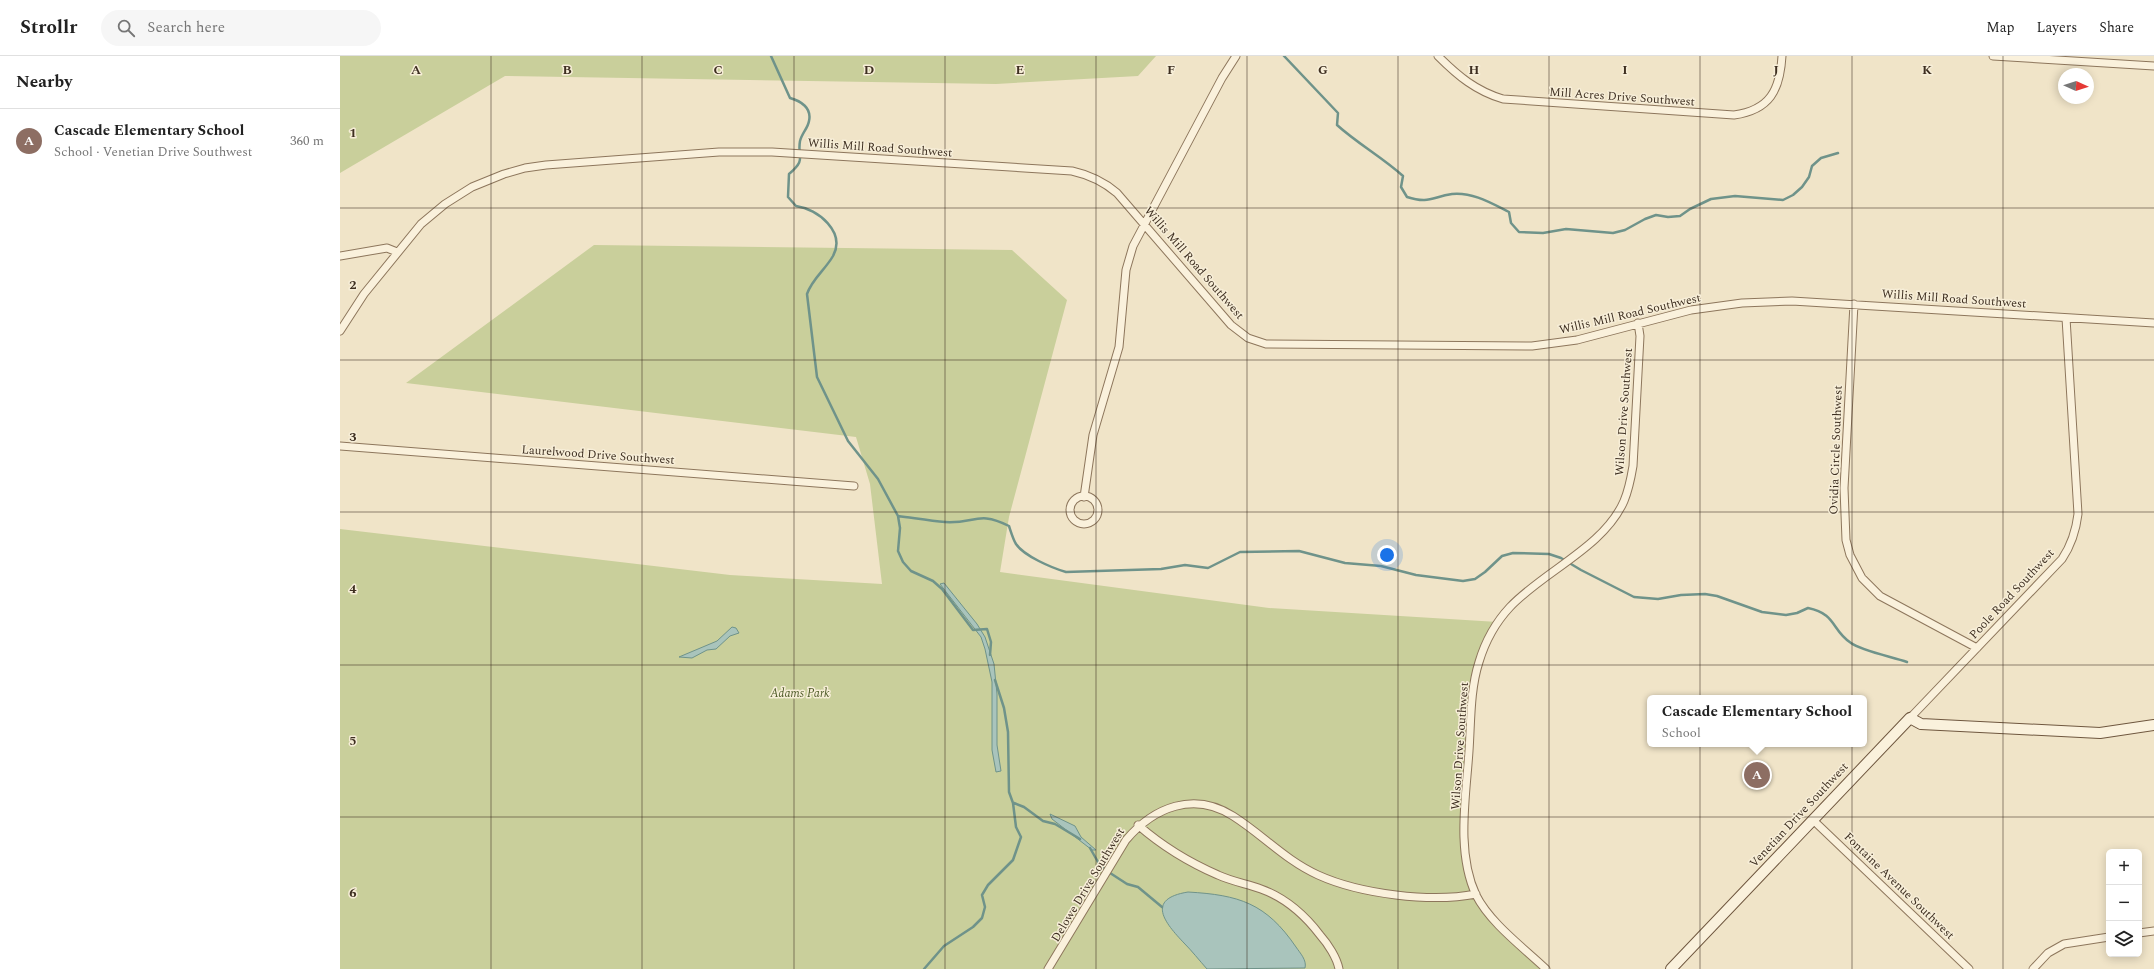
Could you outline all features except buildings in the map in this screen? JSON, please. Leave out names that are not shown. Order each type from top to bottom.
[{"type":"street","points":[[1084,496],[1092,435],[1119,347],[1126,270],[1133,246],[1144,222],[1222,78],[1236,56]]},
{"type":"street","name":"Mill Acres Drive Southwest","points":[[1438,56],[1470,85],[1486,94],[1503,100],[1734,115],[1747,113],[1758,108],[1769,100],[1776,90],[1781,72],[1782,56]]},
{"type":"street","points":[[1993,56],[2154,66]]},
{"type":"street","name":"Willis Mill Road Southwest","points":[[340,331],[364,294],[421,224],[445,204],[472,187],[504,174],[546,165],[703,152],[772,152],[1072,171],[1090,175],[1107,184],[1144,222],[1231,325],[1248,338],[1266,344],[1532,346],[1577,340],[1691,310],[1742,303],[1792,301],[2154,323]]},
{"type":"street","points":[[340,256],[387,248],[397,252]]},
{"type":"street","name":"Ovidia Circle Southwest","points":[[1854,304],[1844,488],[1844,516],[1850,555],[1862,578],[1880,596],[1977,648]]},
{"type":"street","name":"Poole Road Southwest","points":[[1910,718],[2062,559],[2075,534],[2078,506],[2066,318]]},
{"type":"street","name":"Wilson Drive Southwest","points":[[1476,894],[1467,869],[1464,832],[1472,702],[1479,662],[1490,634],[1510,607],[1524,593],[1600,534],[1613,520],[1624,502],[1630,485],[1633,466],[1640,336],[1638,324]]},
{"type":"street","name":"Laurelwood Drive Southwest","points":[[340,446],[854,486]]},
{"type":"street","points":[[1910,718],[1921,724],[2100,732],[2154,725]]},
{"type":"street","name":"Venetian Drive Southwest","points":[[1671,969],[1910,718]]},
{"type":"street","name":"Delowe Drive Southwest","points":[[1048,969],[1126,840],[1138,825],[1153,814],[1170,807],[1188,804],[1206,805],[1234,816],[1298,865],[1340,884],[1366,891],[1392,894],[1458,898],[1476,894]]},
{"type":"street","name":"Fontaine Avenue Southwest","points":[[1813,820],[1969,969]]},
{"type":"street","points":[[1138,825],[1158,842],[1184,858],[1219,876],[1268,892],[1293,906],[1308,919],[1325,941],[1339,969]]},
{"type":"street","points":[[1476,894],[1495,920],[1546,969]]},
{"type":"street","points":[[2142,933],[2154,931]]},
{"type":"street","points":[[2033,969],[2048,953],[2064,944],[2106,937]]},
{"type":"green space","points":[[340,56],[1156,56],[1138,76],[996,84],[505,76],[340,173]]},
{"type":"green space","name":"Adams Park","points":[[594,245],[1012,250],[1067,300],[1009,517],[1000,572],[1269,608],[1498,622],[1477,654],[1471,695],[1464,759],[1467,864],[1475,899],[1545,969],[340,969],[340,529],[730,575],[882,584],[870,484],[856,437],[406,383]]},
{"type":"water","points":[[944,583],[977,624],[985,637],[994,664],[997,694],[997,745],[1001,771],[996,772],[992,750],[992,682],[985,649],[981,637],[940,584]]},
{"type":"water","points":[[732,627],[736,628],[739,633],[730,636],[716,649],[707,650],[692,658],[679,657],[717,641]]},
{"type":"water","points":[[1050,814],[1075,826],[1081,837],[1096,850],[1092,850],[1052,819]]},
{"type":"water","points":[[1188,892],[1206,893],[1237,899],[1262,911],[1274,920],[1285,932],[1303,957],[1305,968],[1207,969],[1171,928],[1163,913],[1163,906],[1167,900],[1175,895]]},
{"type":"waterway","points":[[771,56],[790,98],[802,103],[809,112],[808,124],[800,141],[800,161],[795,169],[789,174],[788,197],[796,206],[804,208],[821,217],[828,223],[836,238],[836,247],[833,256],[815,279],[807,294],[817,377],[848,441],[878,479],[898,516],[900,528],[898,551],[903,562],[911,571],[933,581],[942,589],[973,630],[987,629],[991,642],[990,655]]},
{"type":"waterway","points":[[1284,56],[1338,113],[1337,125],[1403,176],[1401,187],[1407,197],[1426,200],[1452,194],[1475,196],[1509,212],[1511,223],[1519,232],[1543,233],[1566,229],[1613,233],[1625,230],[1656,215],[1668,217],[1680,216],[1690,209],[1711,199],[1735,196],[1783,200],[1793,195],[1802,187],[1809,177],[1812,166],[1821,158],[1838,153]]},
{"type":"waterway","points":[[898,516],[945,522],[983,518],[999,521],[1009,526],[1016,544],[1025,553],[1046,565],[1066,572],[1161,569],[1185,565],[1208,568],[1240,552],[1299,551],[1345,563],[1381,566],[1416,575],[1463,581],[1475,579],[1502,556],[1513,553],[1549,554],[1561,558],[1634,597],[1658,599],[1681,595],[1705,594],[1717,596],[1762,612],[1786,615],[1797,613],[1808,608],[1824,614],[1829,618],[1840,633],[1856,646],[1907,662]]},
{"type":"waterway","points":[[924,969],[944,946],[973,927],[982,918],[985,907],[982,895],[988,885],[1013,860],[1021,837],[1016,827],[1013,803],[1009,792],[1008,732],[1004,708],[995,680]]},
{"type":"waterway","points":[[1014,803],[1024,807],[1043,821],[1055,824],[1080,839]]},
{"type":"waterway","points":[[1090,848],[1098,862],[1107,871],[1127,884],[1138,887],[1162,907]]},
{"type":"place","name":"Cascade Elementary School","points":[[1757,775]]}]
